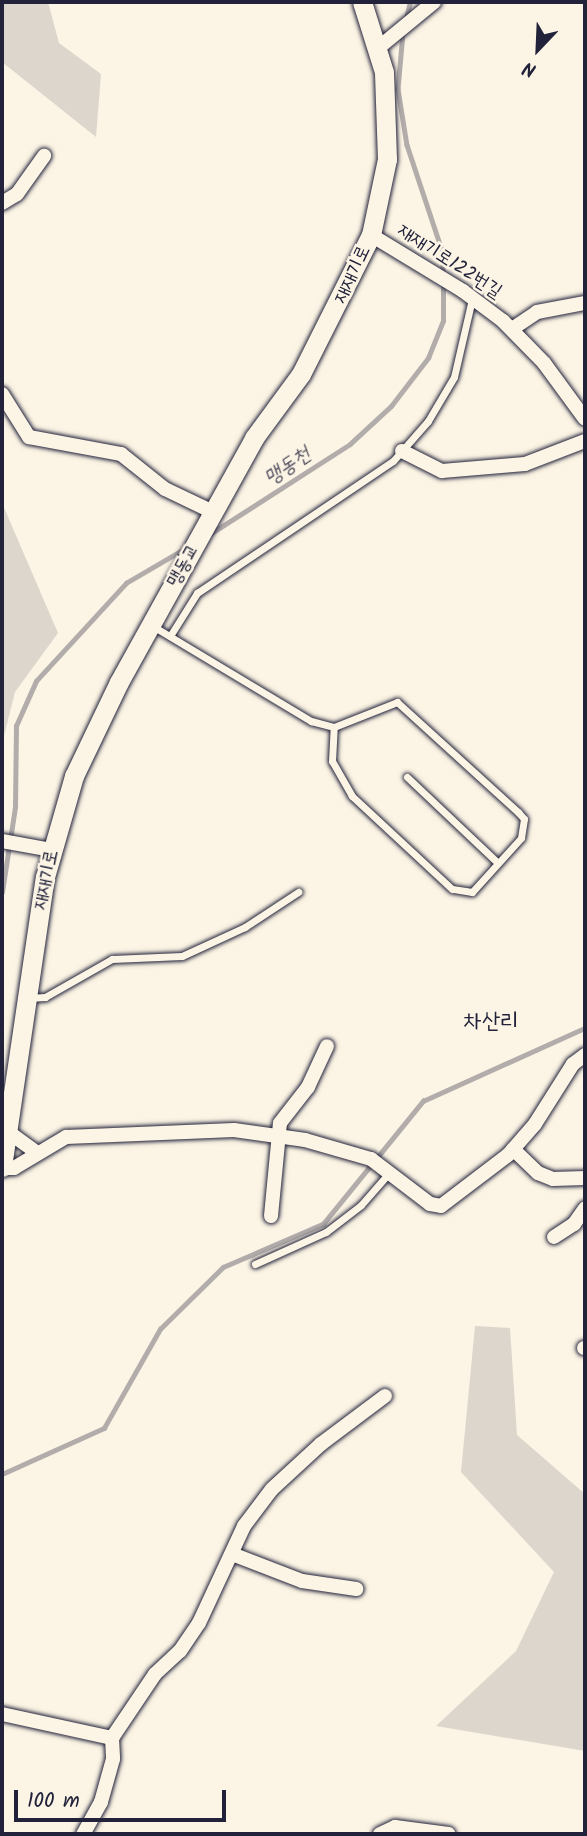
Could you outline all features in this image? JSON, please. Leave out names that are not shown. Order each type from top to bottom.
[{"type":"street","name":"재재기로","points":[[212,515],[254,438],[301,374],[371,235],[387,159],[384,72],[362,2]]},
{"type":"street","points":[[377,49],[434,2]]},
{"type":"street","points":[[2,203],[17,194],[44,156]]},
{"type":"street","name":"재재기로122번길","points":[[371,235],[468,294],[512,329],[585,419]]},
{"type":"street","points":[[512,329],[537,312],[585,303]]},
{"type":"street","points":[[2,394],[29,438],[121,454],[165,489],[212,515]]},
{"type":"street","points":[[402,451],[442,471],[525,464],[585,441]]},
{"type":"street","name":"맹동교","points":[[154,619],[212,515]]},
{"type":"street","name":"재재기로","points":[[2,1167],[52,850],[74,776],[154,619]]},
{"type":"street","points":[[2,841],[52,850]]},
{"type":"street","points":[[271,1216],[277,1137],[327,1046]]},
{"type":"street","points":[[2,1167],[14,1168],[36,1152],[66,1137],[234,1130],[305,1140],[381,1166],[430,1204],[441,1206],[483,1178],[513,1149],[573,1064],[585,1055]]},
{"type":"street","points":[[7,1131],[36,1152]]},
{"type":"street","points":[[513,1149],[538,1174],[585,1178]]},
{"type":"street","points":[[554,1237],[574,1224],[585,1208]]},
{"type":"street","points":[[83,1834],[101,1802],[113,1759],[112,1738],[155,1674],[180,1651],[199,1623],[244,1527],[272,1489],[321,1444],[384,1396]]},
{"type":"street","points":[[232,1554],[302,1581],[356,1590]]},
{"type":"street","points":[[2,1714],[112,1738]]},
{"type":"street","points":[[380,1834],[395,1827],[449,1834]]},
{"type":"lane","points":[[170,636],[197,593],[282,540],[402,451],[428,421],[454,377],[468,294]]},
{"type":"lane","points":[[154,619],[170,636],[311,720],[334,727],[397,702],[524,819],[520,838],[472,892],[452,889],[352,796],[332,761],[334,727]]},
{"type":"lane","points":[[407,777],[498,863]]},
{"type":"lane","points":[[27,998],[45,997],[112,959],[182,956],[245,927],[298,892]]},
{"type":"lane","points":[[255,1264],[326,1232],[361,1205],[381,1166]]},
{"type":"shaded area","points":[[2,2],[48,2],[59,43],[101,74],[96,137],[2,62]]},
{"type":"shaded area","points":[[2,503],[58,633],[15,692],[2,744]]},
{"type":"shaded area","points":[[475,1326],[510,1328],[517,1435],[585,1494],[585,1751],[436,1726],[516,1651],[554,1572],[461,1472]]},
{"type":"waterway","name":"맹동천","points":[[406,18],[410,2]]},
{"type":"waterway","name":"맹동천","points":[[403,33],[398,89],[407,145],[443,253],[443,273]]},
{"type":"waterway","name":"맹동천","points":[[210,534],[350,444],[391,406],[428,358],[443,321],[443,282]]},
{"type":"waterway","name":"맹동천","points":[[2,892],[15,807],[16,726],[36,681],[126,583],[184,549]]},
{"type":"waterway","points":[[2,1474],[104,1428],[160,1329],[223,1267],[323,1224],[423,1101],[585,1028]]},
{"type":"district","name":"차산리","points":[[491,1022]]}]
